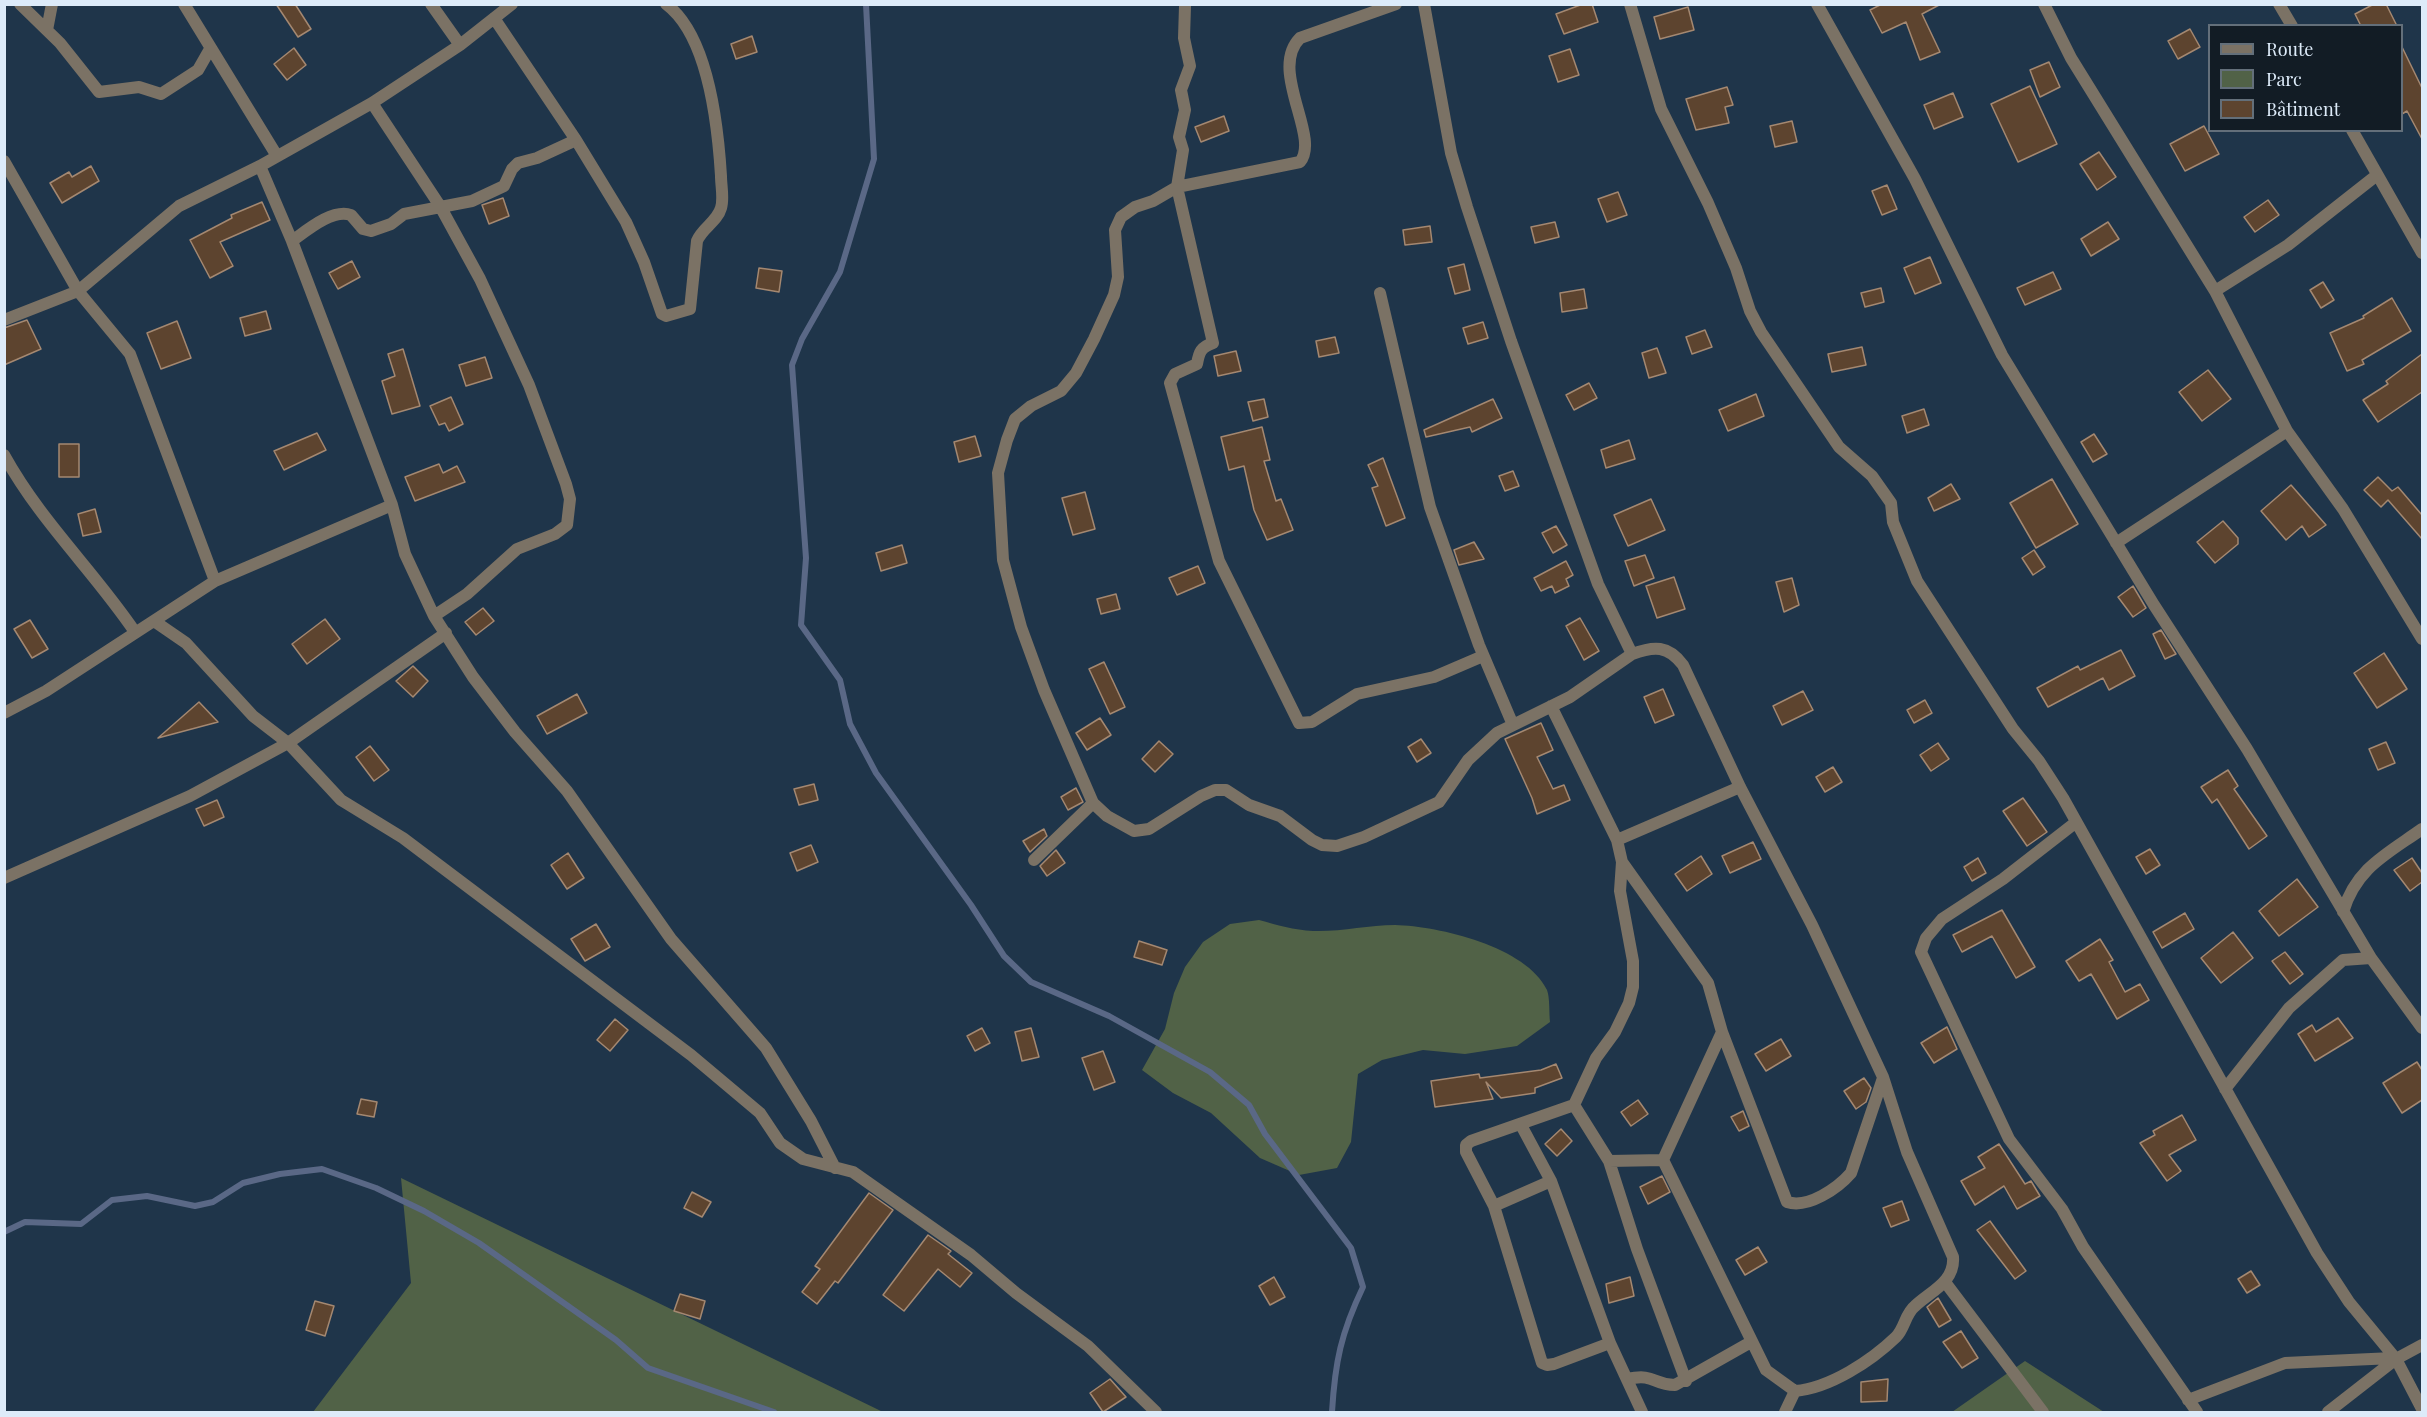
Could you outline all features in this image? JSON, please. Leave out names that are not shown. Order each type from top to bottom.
[{"type":"street","points":[[20,4],[47,30],[99,92],[139,87],[161,94],[198,70],[210,49]]},
{"type":"street","points":[[47,30],[52,4]]},
{"type":"street","points":[[184,4],[277,156]]},
{"type":"street","points":[[431,4],[460,45]]},
{"type":"street","points":[[4,320],[78,291],[179,206],[260,166],[372,103],[460,45],[512,4]]},
{"type":"street","points":[[494,18],[576,140],[626,222],[644,262],[662,314],[666,316],[688,311],[691,306],[697,241],[700,233],[717,217],[722,205],[719,135],[705,72],[691,37],[666,4]]},
{"type":"street","points":[[1395,4],[1300,38],[1293,45],[1289,53],[1293,96],[1306,143],[1304,157],[1300,162],[1177,187],[1153,201],[1135,207],[1121,217],[1115,230],[1118,277],[1109,311],[1077,373],[1061,391],[1031,405],[1015,419],[998,473],[1003,560],[1021,627],[1044,690],[1093,803],[1107,816],[1134,831],[1149,829],[1201,796],[1215,790],[1226,790],[1249,806],[1280,816],[1312,840],[1323,845],[1338,846],[1364,837],[1439,802],[1481,746],[1594,681],[1632,654],[1656,647],[1670,651],[1677,657],[1740,787],[1812,925],[1883,1077],[1907,1152],[1953,1257],[1954,1266],[1945,1282],[1913,1307],[1903,1328],[1884,1347],[1847,1372],[1808,1390],[1795,1391],[1766,1370],[1664,1160],[1722,1032]]},
{"type":"street","points":[[1424,4],[1451,153],[1471,217],[1511,341],[1598,584],[1632,654]]},
{"type":"street","points":[[1630,4],[1661,109],[1708,203],[1736,268],[1750,311],[1761,332],[1839,447],[1872,476],[1891,503],[1893,522],[1917,581],[2013,729],[2039,761],[2317,1253],[2349,1302],[2394,1358],[2422,1409]]},
{"type":"street","points":[[1817,4],[1914,179],[2002,355],[2116,543],[2247,749],[2371,958],[2422,1028]]},
{"type":"street","points":[[2044,4],[2071,58],[2216,291],[2287,431],[2343,509],[2422,639]]},
{"type":"street","points":[[2279,4],[2291,24]]},
{"type":"street","points":[[1185,6],[1184,38],[1190,66],[1181,90],[1185,110],[1179,137],[1183,150],[1177,187],[1191,259],[1198,277],[1213,343],[1205,346],[1199,353],[1197,364],[1175,374],[1170,383],[1218,561],[1299,723],[1312,722],[1357,694],[1434,677],[1483,656]]},
{"type":"street","points":[[372,103],[440,206],[480,279],[529,385],[566,484],[570,514],[567,525],[555,534],[517,549],[467,594],[434,616]]},
{"type":"street","points":[[2353,132],[2422,253]]},
{"type":"street","points":[[292,241],[311,228],[339,214],[351,215],[363,229],[371,231],[391,224],[404,214],[472,201],[504,186],[512,169],[518,163],[537,158],[576,140]]},
{"type":"street","points":[[4,161],[78,291],[130,354],[215,581]]},
{"type":"street","points":[[260,166],[292,241],[392,506],[405,554],[434,616],[494,704],[567,791],[671,939],[766,1048],[811,1121],[836,1168]]},
{"type":"street","points":[[2216,291],[2288,244],[2377,175]]},
{"type":"street","points":[[1380,293],[1430,507],[1483,656],[1514,725]]},
{"type":"street","points":[[2116,543],[2287,431]]},
{"type":"street","points":[[4,455],[48,524],[108,592],[135,632]]},
{"type":"street","points":[[4,713],[46,691],[215,581],[392,506]]},
{"type":"street","points":[[154,621],[186,643],[253,716],[288,743],[341,800],[403,838],[691,1054],[760,1113],[780,1143],[803,1159],[853,1172],[971,1255],[1088,1346],[1156,1413]]},
{"type":"street","points":[[4,878],[190,796],[288,743],[446,633]]},
{"type":"street","points":[[1551,706],[1617,840],[1622,862],[1620,891],[1633,961],[1633,987],[1629,1004],[1615,1032],[1596,1058],[1574,1105],[1471,1141],[1466,1145],[1466,1152],[1494,1206],[1542,1363],[1554,1364],[1610,1343]]},
{"type":"street","points":[[1617,840],[1740,787]]},
{"type":"street","points":[[1034,861],[1093,803]]},
{"type":"street","points":[[2075,824],[2003,879],[1942,919],[1926,938],[1921,952],[2009,1139],[2062,1209],[2084,1247],[2197,1413]]},
{"type":"street","points":[[2343,912],[2349,891],[2357,880],[2379,860],[2422,829]]},
{"type":"street","points":[[1622,862],[1708,983],[1722,1032],[1787,1202],[1794,1204],[1840,1186],[1851,1173],[1883,1077]]},
{"type":"street","points":[[2226,1089],[2289,1008],[2343,960],[2371,958]]},
{"type":"street","points":[[1574,1105],[1609,1161],[1637,1249],[1686,1381]]},
{"type":"street","points":[[1521,1125],[1551,1181],[1610,1343],[1642,1413]]},
{"type":"street","points":[[1609,1161],[1664,1160]]},
{"type":"street","points":[[1494,1206],[1551,1181]]},
{"type":"street","points":[[1945,1282],[2043,1413]]},
{"type":"street","points":[[1627,1379],[1650,1377],[1666,1385],[1686,1381],[1751,1342]]},
{"type":"street","points":[[2328,1413],[2394,1358],[2422,1345]]},
{"type":"street","points":[[2188,1400],[2284,1363],[2394,1358]]},
{"type":"street","points":[[1785,1413],[1795,1391]]},
{"type":"green space","points":[[1259,920],[1313,931],[1385,925],[1413,926],[1480,942],[1521,962],[1537,975],[1548,993],[1550,1022],[1517,1046],[1465,1054],[1423,1050],[1382,1060],[1358,1074],[1351,1142],[1337,1168],[1299,1175],[1260,1158],[1211,1113],[1173,1093],[1142,1070],[1165,1029],[1174,993],[1185,967],[1203,942],[1230,924]]},
{"type":"green space","points":[[401,1178],[883,1412],[313,1412],[411,1283]]},
{"type":"green space","points":[[2025,1361],[2104,1412],[1952,1412]]},
{"type":"building","points":[[276,4],[295,4],[311,29],[298,37]]},
{"type":"building","points":[[1583,4],[1592,4],[1598,22],[1564,34],[1556,14]]},
{"type":"building","points":[[1882,4],[1941,4],[1922,14],[1940,52],[1920,60],[1906,22],[1882,33],[1870,10]]},
{"type":"building","points":[[2374,4],[2386,4],[2396,24],[2360,24],[2355,14]]},
{"type":"building","points":[[1688,7],[1694,30],[1660,39],[1654,17]]},
{"type":"building","points":[[2190,29],[2200,47],[2178,59],[2168,41]]},
{"type":"building","points":[[752,36],[757,52],[736,59],[731,44]]},
{"type":"building","points":[[294,48],[306,65],[287,80],[274,64]]},
{"type":"building","points":[[1570,49],[1579,75],[1558,82],[1549,56]]},
{"type":"building","points":[[2403,49],[2422,88],[2422,139],[2407,111],[2403,113]]},
{"type":"building","points":[[2049,62],[2060,87],[2040,97],[2030,70]]},
{"type":"building","points":[[2030,86],[2057,144],[2018,162],[1991,104]]},
{"type":"building","points":[[1727,87],[1733,105],[1725,107],[1729,123],[1696,130],[1686,99]]},
{"type":"building","points":[[1953,93],[1963,117],[1934,129],[1924,105]]},
{"type":"building","points":[[1224,116],[1229,131],[1201,142],[1195,127]]},
{"type":"building","points":[[1792,121],[1797,142],[1775,147],[1770,126]]},
{"type":"building","points":[[2204,126],[2219,154],[2185,171],[2170,144]]},
{"type":"building","points":[[2099,152],[2116,177],[2097,190],[2080,164]]},
{"type":"building","points":[[91,166],[99,181],[62,203],[50,183],[69,172],[72,177]]},
{"type":"building","points":[[1887,185],[1897,209],[1882,215],[1872,191]]},
{"type":"building","points":[[1618,192],[1627,215],[1607,222],[1598,199]]},
{"type":"building","points":[[503,198],[509,216],[489,224],[482,205]]},
{"type":"building","points":[[2268,200],[2279,215],[2255,232],[2244,217]]},
{"type":"building","points":[[262,202],[270,220],[220,242],[233,266],[210,278],[190,240],[232,218],[231,215]]},
{"type":"building","points":[[1555,222],[1559,237],[1535,243],[1531,227]]},
{"type":"building","points":[[2108,222],[2119,239],[2091,256],[2081,239]]},
{"type":"building","points":[[1430,226],[1432,242],[1405,245],[1403,230]]},
{"type":"building","points":[[1930,257],[1941,283],[1915,294],[1904,268]]},
{"type":"building","points":[[352,261],[360,277],[338,289],[329,273]]},
{"type":"building","points":[[1464,264],[1470,290],[1455,294],[1448,268]]},
{"type":"building","points":[[759,268],[782,271],[779,292],[756,288]]},
{"type":"building","points":[[2053,272],[2061,289],[2025,305],[2017,288]]},
{"type":"building","points":[[2323,282],[2334,300],[2321,308],[2310,290]]},
{"type":"building","points":[[1881,288],[1884,302],[1865,307],[1861,293]]},
{"type":"building","points":[[1584,289],[1587,308],[1562,312],[1560,293]]},
{"type":"building","points":[[2392,298],[2411,331],[2362,360],[2364,364],[2347,371],[2330,333],[2364,318],[2363,316]]},
{"type":"building","points":[[266,311],[271,329],[245,336],[240,318]]},
{"type":"building","points":[[27,320],[41,349],[4,365],[4,328]]},
{"type":"building","points":[[177,321],[191,358],[161,369],[147,333]]},
{"type":"building","points":[[1483,322],[1488,338],[1468,344],[1463,328]]},
{"type":"building","points":[[1705,330],[1712,347],[1692,354],[1686,337]]},
{"type":"building","points":[[1335,337],[1339,353],[1319,357],[1316,341]]},
{"type":"building","points":[[1862,347],[1866,365],[1832,372],[1828,354]]},
{"type":"building","points":[[1657,348],[1666,373],[1649,378],[1642,353]]},
{"type":"building","points":[[403,349],[420,406],[392,414],[382,381],[395,376],[388,354]]},
{"type":"building","points":[[1236,351],[1241,371],[1218,376],[1214,356]]},
{"type":"building","points":[[2422,354],[2422,392],[2378,422],[2363,400],[2388,384],[2386,381]]},
{"type":"building","points":[[485,357],[492,378],[466,386],[459,365]]},
{"type":"building","points":[[2208,370],[2231,399],[2202,421],[2179,392]]},
{"type":"building","points":[[1589,383],[1597,398],[1574,410],[1566,395]]},
{"type":"building","points":[[1756,394],[1764,416],[1728,431],[1719,410]]},
{"type":"building","points":[[451,397],[463,424],[449,431],[445,423],[439,425],[430,406]]},
{"type":"building","points":[[1264,399],[1268,417],[1253,421],[1248,402]]},
{"type":"building","points":[[1493,399],[1502,418],[1472,432],[1470,427],[1426,437],[1424,430]]},
{"type":"building","points":[[1924,409],[1929,425],[1907,433],[1902,416]]},
{"type":"building","points":[[1262,427],[1270,460],[1264,461],[1276,501],[1281,499],[1293,530],[1267,540],[1254,510],[1244,466],[1229,470],[1221,437]]},
{"type":"building","points":[[317,433],[326,450],[284,470],[274,451]]},
{"type":"building","points":[[2094,434],[2107,454],[2093,462],[2081,442]]},
{"type":"building","points":[[975,436],[981,456],[959,462],[954,442]]},
{"type":"building","points":[[1629,440],[1635,459],[1606,468],[1601,450]]},
{"type":"building","points":[[59,444],[79,444],[79,477],[59,477]]},
{"type":"building","points":[[1383,458],[1405,518],[1386,526],[1372,488],[1378,486],[1368,465]]},
{"type":"building","points":[[439,464],[443,473],[457,466],[465,482],[415,501],[405,477]]},
{"type":"building","points":[[1513,471],[1519,486],[1505,491],[1499,476]]},
{"type":"building","points":[[2378,477],[2392,491],[2398,487],[2422,515],[2422,539],[2388,500],[2381,507],[2364,490]]},
{"type":"building","points":[[2052,479],[2078,524],[2036,548],[2010,503]]},
{"type":"building","points":[[1951,484],[1960,499],[1934,511],[1928,498]]},
{"type":"building","points":[[2291,485],[2326,525],[2309,537],[2302,526],[2286,540],[2261,511]]},
{"type":"building","points":[[1085,492],[1095,529],[1073,535],[1062,498]]},
{"type":"building","points":[[1651,499],[1665,530],[1628,546],[1614,515]]},
{"type":"building","points":[[95,509],[101,532],[83,536],[78,514]]},
{"type":"building","points":[[2223,521],[2238,538],[2238,544],[2215,563],[2197,542]]},
{"type":"building","points":[[1556,526],[1567,545],[1553,553],[1542,533]]},
{"type":"building","points":[[1474,542],[1484,559],[1459,565],[1454,550]]},
{"type":"building","points":[[902,545],[907,563],[881,571],[876,553]]},
{"type":"building","points":[[2034,550],[2045,567],[2033,575],[2022,558]]},
{"type":"building","points":[[1645,555],[1654,578],[1634,586],[1625,561]]},
{"type":"building","points":[[1566,561],[1573,575],[1566,579],[1569,586],[1555,593],[1552,586],[1541,591],[1534,578]]},
{"type":"building","points":[[1198,566],[1205,583],[1177,595],[1169,578]]},
{"type":"building","points":[[1674,577],[1685,609],[1657,618],[1646,586]]},
{"type":"building","points":[[1792,578],[1799,605],[1784,612],[1776,582]]},
{"type":"building","points":[[2133,586],[2146,608],[2133,617],[2118,597]]},
{"type":"building","points":[[1116,594],[1120,609],[1101,614],[1097,599]]},
{"type":"building","points":[[483,608],[494,621],[476,635],[465,622]]},
{"type":"building","points":[[1580,618],[1599,651],[1584,660],[1566,626]]},
{"type":"building","points":[[325,619],[340,639],[307,664],[292,644]]},
{"type":"building","points":[[30,620],[48,649],[32,658],[14,629]]},
{"type":"building","points":[[2161,630],[2176,654],[2165,659],[2153,634]]},
{"type":"building","points":[[2121,650],[2135,676],[2109,690],[2103,678],[2048,707],[2037,688],[2078,666],[2080,670]]},
{"type":"building","points":[[2384,653],[2407,689],[2377,708],[2354,673]]},
{"type":"building","points":[[1104,662],[1125,707],[1110,714],[1089,669]]},
{"type":"building","points":[[413,666],[428,681],[413,697],[396,681]]},
{"type":"building","points":[[1663,689],[1674,715],[1655,723],[1644,697]]},
{"type":"building","points":[[1803,691],[1813,710],[1782,725],[1773,706]]},
{"type":"building","points":[[577,694],[587,713],[547,734],[537,716]]},
{"type":"building","points":[[1925,700],[1932,713],[1914,723],[1907,710]]},
{"type":"building","points":[[199,702],[218,722],[158,738]]},
{"type":"building","points":[[1100,718],[1111,735],[1087,750],[1076,733]]},
{"type":"building","points":[[1541,723],[1553,750],[1537,757],[1553,789],[1564,785],[1570,800],[1537,814],[1505,739]]},
{"type":"building","points":[[1421,739],[1431,753],[1417,762],[1408,747]]},
{"type":"building","points":[[1159,741],[1173,754],[1155,772],[1142,759]]},
{"type":"building","points":[[2386,742],[2395,763],[2378,770],[2369,749]]},
{"type":"building","points":[[1938,743],[1949,759],[1931,771],[1920,755]]},
{"type":"building","points":[[370,746],[389,770],[374,781],[356,757]]},
{"type":"building","points":[[1833,767],[1842,782],[1825,792],[1816,777]]},
{"type":"building","points":[[2228,770],[2238,786],[2234,789],[2267,836],[2249,849],[2217,799],[2212,803],[2201,787]]},
{"type":"building","points":[[814,784],[818,800],[799,805],[794,789]]},
{"type":"building","points":[[1076,788],[1083,802],[1068,810],[1061,797]]},
{"type":"building","points":[[2023,798],[2047,832],[2027,846],[2003,811]]},
{"type":"building","points":[[217,800],[224,817],[204,826],[196,809]]},
{"type":"building","points":[[1044,829],[1047,836],[1030,852],[1023,841]]},
{"type":"building","points":[[1753,842],[1761,859],[1730,873],[1722,856]]},
{"type":"building","points":[[811,845],[818,862],[797,871],[790,853]]},
{"type":"building","points":[[2150,849],[2160,865],[2146,874],[2136,857]]},
{"type":"building","points":[[1056,850],[1065,863],[1047,876],[1040,866]]},
{"type":"building","points":[[568,853],[584,878],[567,889],[551,865]]},
{"type":"building","points":[[1701,856],[1712,874],[1687,891],[1675,874]]},
{"type":"building","points":[[1978,858],[1986,873],[1972,881],[1964,867]]},
{"type":"building","points":[[2412,858],[2422,873],[2422,882],[2410,891],[2394,870]]},
{"type":"building","points":[[2297,879],[2318,907],[2279,936],[2259,911]]},
{"type":"building","points":[[2002,910],[2035,967],[2016,978],[1992,936],[1962,952],[1953,935]]},
{"type":"building","points":[[2185,913],[2194,929],[2162,948],[2153,932]]},
{"type":"building","points":[[596,924],[610,947],[585,961],[571,939]]},
{"type":"building","points":[[2233,932],[2253,958],[2221,983],[2201,958]]},
{"type":"building","points":[[2100,939],[2113,960],[2109,962],[2125,992],[2140,984],[2149,1000],[2117,1019],[2091,974],[2079,981],[2066,961]]},
{"type":"building","points":[[1139,941],[1167,950],[1162,965],[1134,957]]},
{"type":"building","points":[[2285,952],[2303,974],[2290,984],[2272,961]]},
{"type":"building","points":[[2338,1018],[2353,1038],[2315,1061],[2298,1034],[2312,1025],[2316,1032]]},
{"type":"building","points":[[615,1019],[628,1030],[610,1051],[597,1040]]},
{"type":"building","points":[[1947,1027],[1957,1049],[1934,1063],[1921,1043]]},
{"type":"building","points":[[982,1028],[990,1043],[975,1051],[967,1036]]},
{"type":"building","points":[[1031,1028],[1039,1057],[1022,1061],[1015,1032]]},
{"type":"building","points":[[1781,1039],[1791,1056],[1766,1071],[1755,1054]]},
{"type":"building","points":[[1103,1051],[1115,1082],[1094,1090],[1082,1058]]},
{"type":"building","points":[[2417,1062],[2422,1070],[2422,1100],[2402,1113],[2383,1083]]},
{"type":"building","points":[[1556,1064],[1562,1078],[1535,1088],[1535,1093],[1501,1098],[1486,1082],[1493,1099],[1435,1107],[1431,1081],[1479,1074],[1480,1078],[1541,1070]]},
{"type":"building","points":[[1864,1078],[1871,1088],[1866,1102],[1856,1109],[1844,1091]]},
{"type":"building","points":[[361,1099],[377,1102],[374,1117],[357,1114]]},
{"type":"building","points":[[1638,1100],[1648,1114],[1631,1126],[1621,1112]]},
{"type":"building","points":[[1743,1111],[1749,1126],[1739,1131],[1731,1117]]},
{"type":"building","points":[[2182,1115],[2196,1140],[2169,1155],[2181,1171],[2167,1181],[2140,1143],[2155,1135],[2153,1131]]},
{"type":"building","points":[[1561,1129],[1572,1141],[1557,1156],[1545,1144]]},
{"type":"building","points":[[1999,1144],[2025,1184],[2031,1181],[2040,1196],[2017,1209],[2004,1186],[1975,1205],[1961,1181],[1985,1168],[1978,1157]]},
{"type":"building","points":[[1662,1176],[1670,1192],[1648,1204],[1640,1187]]},
{"type":"building","points":[[692,1192],[711,1202],[702,1217],[684,1208]]},
{"type":"building","points":[[869,1193],[893,1210],[838,1283],[835,1281],[817,1304],[802,1292],[820,1269],[815,1266]]},
{"type":"building","points":[[1902,1201],[1909,1220],[1891,1227],[1883,1208]]},
{"type":"building","points":[[1990,1221],[2026,1271],[2015,1279],[1977,1230]]},
{"type":"building","points":[[928,1235],[951,1251],[948,1254],[972,1273],[960,1287],[938,1269],[904,1311],[883,1295]]},
{"type":"building","points":[[1758,1247],[1767,1262],[1745,1275],[1736,1260]]},
{"type":"building","points":[[2251,1271],[2260,1285],[2247,1293],[2238,1279]]},
{"type":"building","points":[[1274,1277],[1285,1297],[1270,1305],[1259,1286]]},
{"type":"building","points":[[1630,1277],[1634,1296],[1609,1303],[1606,1284]]},
{"type":"building","points":[[680,1294],[705,1301],[700,1319],[674,1311]]},
{"type":"building","points":[[1938,1298],[1951,1320],[1939,1327],[1927,1307]]},
{"type":"building","points":[[315,1301],[334,1306],[325,1336],[306,1330]]},
{"type":"building","points":[[1961,1331],[1978,1358],[1962,1368],[1943,1342]]},
{"type":"building","points":[[1110,1379],[1126,1397],[1103,1412],[1090,1393]]},
{"type":"building","points":[[1888,1379],[1887,1401],[1861,1402],[1861,1382]]},
{"type":"waterway","points":[[866,4],[874,159],[840,272],[802,339],[792,365],[806,558],[801,625],[840,680],[850,724],[876,773],[971,905],[1004,956],[1031,982],[1109,1016],[1210,1072],[1249,1105],[1265,1134],[1351,1248],[1363,1287],[1349,1319],[1340,1348],[1332,1412]]},
{"type":"waterway","points":[[4,1232],[25,1222],[81,1224],[112,1200],[147,1196],[195,1206],[213,1202],[243,1183],[280,1174],[322,1169],[376,1188],[424,1211],[479,1243],[616,1340],[648,1368],[774,1412]]}]
